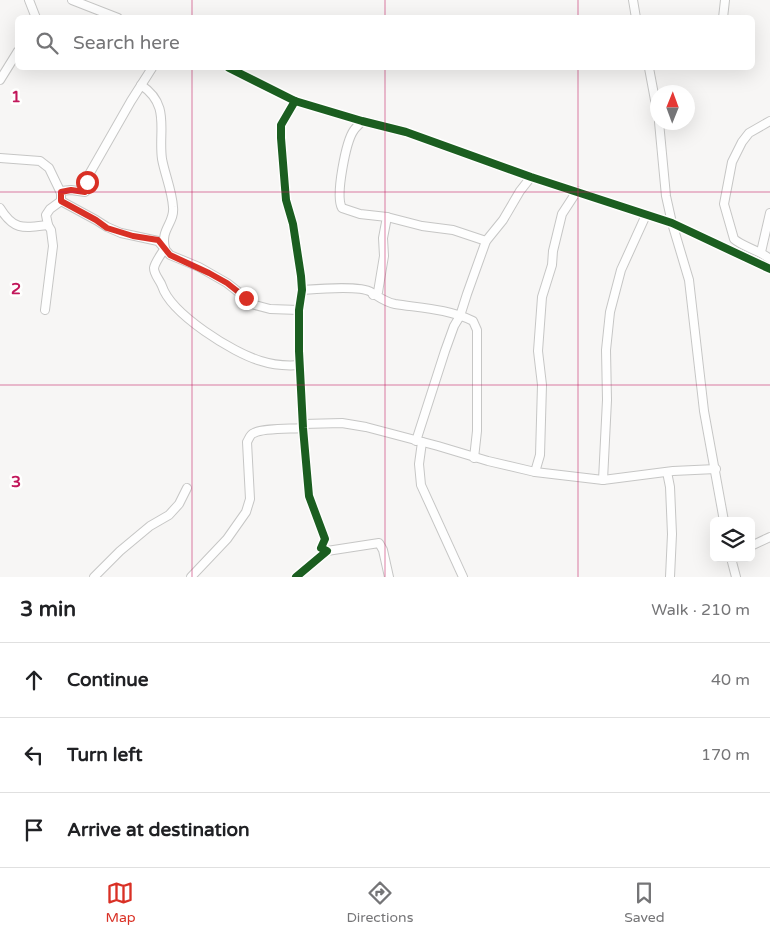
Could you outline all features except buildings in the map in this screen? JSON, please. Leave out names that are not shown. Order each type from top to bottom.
[{"type":"street","points":[[29,0],[35,15]]},
{"type":"street","points":[[73,0],[110,15]]},
{"type":"street","points":[[633,0],[636,15]]},
{"type":"street","points":[[723,15],[725,0]]},
{"type":"street","points":[[0,80],[15,56]]},
{"type":"street","points":[[45,310],[52,246],[47,212],[61,197],[61,192],[71,190],[85,192],[87,190],[88,178],[151,70]]},
{"type":"street","points":[[233,70],[295,101],[406,132],[531,177],[672,222],[770,269]]},
{"type":"street","points":[[649,70],[652,85]]},
{"type":"street","points":[[141,85],[151,91],[160,110],[163,129],[162,156],[174,209],[163,238],[165,248],[154,267],[163,292],[186,317],[240,354],[267,363],[300,365]]},
{"type":"street","points":[[295,101],[282,125],[281,138],[286,200],[298,252],[302,290],[299,310],[300,365],[309,496],[325,539],[321,548],[327,551]]},
{"type":"street","points":[[362,121],[354,130],[344,154],[340,204],[342,208],[348,211],[388,217],[422,226],[454,230],[486,241]]},
{"type":"street","points":[[770,121],[749,132],[742,142],[732,162],[724,204],[734,239],[738,243],[761,252],[770,259]]},
{"type":"street","points":[[660,130],[666,196],[689,280],[702,394],[723,517]]},
{"type":"street","points":[[0,158],[40,161],[49,168],[61,197],[107,228],[133,236],[158,240],[170,255],[199,267],[227,283],[255,305],[270,309],[299,310]]},
{"type":"street","points":[[463,577],[421,486],[419,442],[445,351],[454,326],[460,316],[466,294],[486,241],[503,220],[520,191],[531,177]]},
{"type":"street","points":[[535,472],[540,455],[542,385],[538,351],[542,297],[552,265],[553,251],[562,214],[577,192]]},
{"type":"street","points":[[0,208],[8,220],[16,226],[24,228],[48,225]]},
{"type":"street","points":[[761,252],[770,213]]},
{"type":"street","points":[[603,480],[607,400],[606,350],[610,312],[621,270],[646,214]]},
{"type":"street","points":[[374,295],[378,292],[388,217]]},
{"type":"street","points":[[302,290],[342,288],[370,292],[392,303],[433,309],[473,321],[477,330],[477,431],[474,458]]},
{"type":"street","points":[[191,577],[227,539],[246,512],[250,499],[247,442],[250,436],[261,431],[342,423],[366,427],[474,458],[535,472],[603,480],[667,472],[716,469]]},
{"type":"street","points":[[667,472],[670,487],[672,534],[670,577]]},
{"type":"street","points":[[94,577],[120,551],[179,504],[187,488]]},
{"type":"street","points":[[755,544],[770,538]]},
{"type":"street","points":[[296,577],[327,551],[379,544],[383,550],[390,577]]},
{"type":"street","points":[[732,562],[736,577]]},
{"type":"cycle path","points":[[233,70],[295,101],[406,132],[531,177],[672,223],[770,269]]},
{"type":"cycle path","points":[[295,101],[281,125],[281,138],[286,200],[293,224],[301,276],[299,351],[309,496],[325,539],[321,548],[327,551],[296,577]]},
{"type":"route","points":[[87,182],[88,188],[85,192],[71,190],[61,192],[61,201],[107,228],[133,236],[158,240],[170,255],[199,267],[227,283],[246,298]]}]
